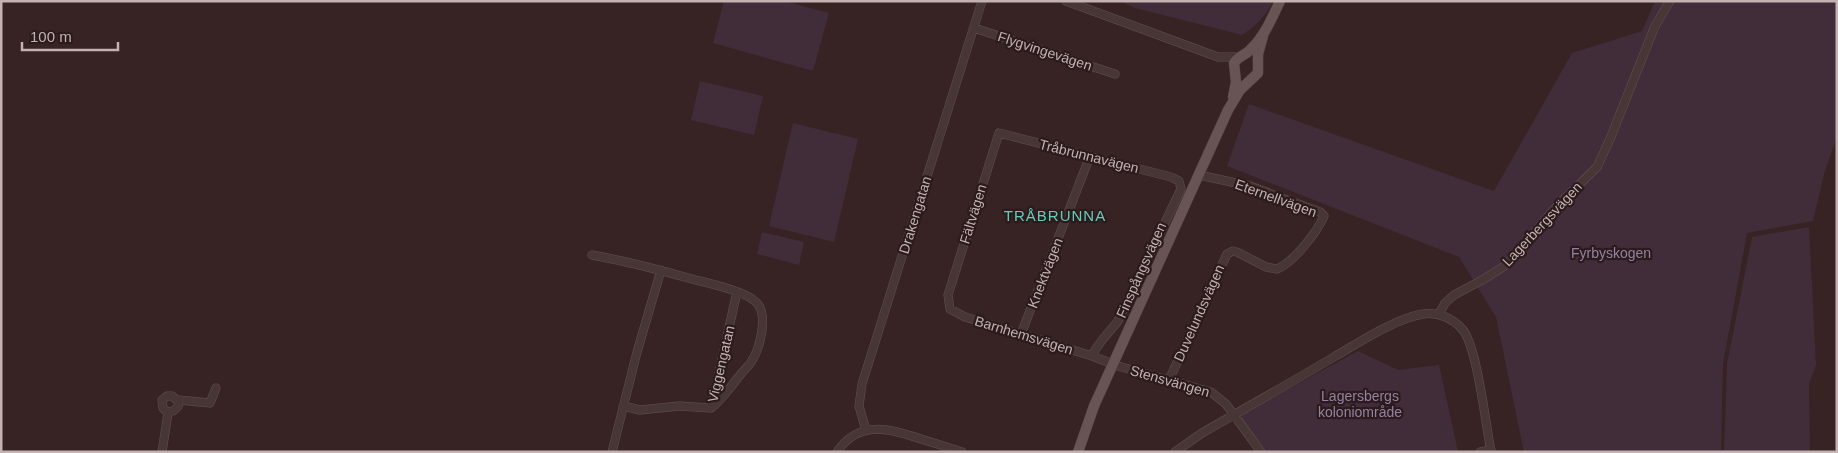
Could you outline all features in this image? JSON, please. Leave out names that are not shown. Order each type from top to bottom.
[{"type":"main road","name":"Finspångsvägen","points":[[1232,101],[1234,63],[1250,51],[1263,36],[1280,1]]},
{"type":"main road","name":"Finspångsvägen","points":[[1078,452],[1094,406],[1232,101],[1258,73],[1263,36]]},
{"type":"main road","points":[[1241,56],[1254,58],[1258,63]]},
{"type":"main road","points":[[1234,72],[1241,79],[1250,80]]},
{"type":"street","name":"Drakengatan","points":[[866,430],[859,406],[862,384],[982,1]]},
{"type":"street","points":[[1066,1],[1218,57],[1241,56]]},
{"type":"street","name":"Lagerbergsvägen","points":[[1439,314],[1445,303],[1454,295],[1484,280],[1506,265],[1557,206],[1597,167],[1610,140],[1655,26],[1670,1]]},
{"type":"street","name":"Flygvingevägen","points":[[974,28],[1116,74]]},
{"type":"street","points":[[1218,57],[1234,72]]},
{"type":"street","name":"Tråbrunnavägen","points":[[999,133],[1171,177],[1179,181],[1180,189],[1118,321],[1109,334],[1097,344],[1092,356]]},
{"type":"street","name":"Fältvägen","points":[[948,295],[999,133]]},
{"type":"street","name":"Knektvägen","points":[[1021,334],[1090,156]]},
{"type":"street","name":"Eternellvägen","points":[[1199,175],[1250,186],[1320,212],[1324,216]]},
{"type":"street","name":"Duvelundsvägen","points":[[1169,380],[1227,254],[1233,251],[1237,252],[1266,267],[1277,269],[1285,265],[1311,237],[1324,216]]},
{"type":"street","points":[[592,255],[661,270],[737,292],[748,296],[760,307],[763,317],[760,341],[751,363],[720,402],[711,408]]},
{"type":"street","points":[[614,451],[637,352],[661,270]]},
{"type":"street","name":"Viggengatan","points":[[623,406],[640,410],[679,406],[711,408],[737,292]]},
{"type":"street","name":"Barnhemsvägen","points":[[948,295],[950,308],[965,317],[1113,364]]},
{"type":"street","points":[[1175,452],[1233,415],[1380,331],[1423,314],[1439,314],[1453,320],[1469,338],[1491,451],[1480,452]]},
{"type":"street","name":"Stensvängen","points":[[1113,364],[1211,392],[1221,399],[1261,452]]},
{"type":"street","points":[[162,452],[168,413],[176,408],[179,400],[210,403],[216,388]]},
{"type":"street","points":[[168,413],[163,408],[162,400],[167,396],[172,396],[179,402]]},
{"type":"street","points":[[837,452],[848,440],[866,430],[877,429],[893,430],[962,452]]},
{"type":"green space","points":[[724,1],[784,1],[829,13],[813,71],[713,43]]},
{"type":"green space","points":[[1120,1],[1273,1],[1260,20],[1242,35],[1135,8]]},
{"type":"green space","name":"Fyrbyskogen","points":[[1655,1],[1837,1],[1837,137],[1824,174],[1813,221],[1747,233],[1723,364],[1721,452],[1524,452],[1496,317],[1459,257],[1227,166],[1249,104],[1494,191],[1572,53],[1642,31]]},
{"type":"green space","points":[[700,81],[763,96],[754,135],[691,120]]},
{"type":"green space","points":[[793,123],[858,139],[834,242],[769,226]]},
{"type":"green space","points":[[1809,227],[1816,365],[1809,384],[1810,452],[1724,452],[1727,364],[1752,237]]},
{"type":"green space","points":[[762,232],[804,242],[799,265],[757,254]]},
{"type":"green space","name":"Lagersbergs koloniområde","points":[[1358,351],[1398,370],[1439,365],[1458,452],[1267,452],[1239,416]]},
{"type":"district","name":"TRÅBRUNNA","points":[[1055,215]]}]
